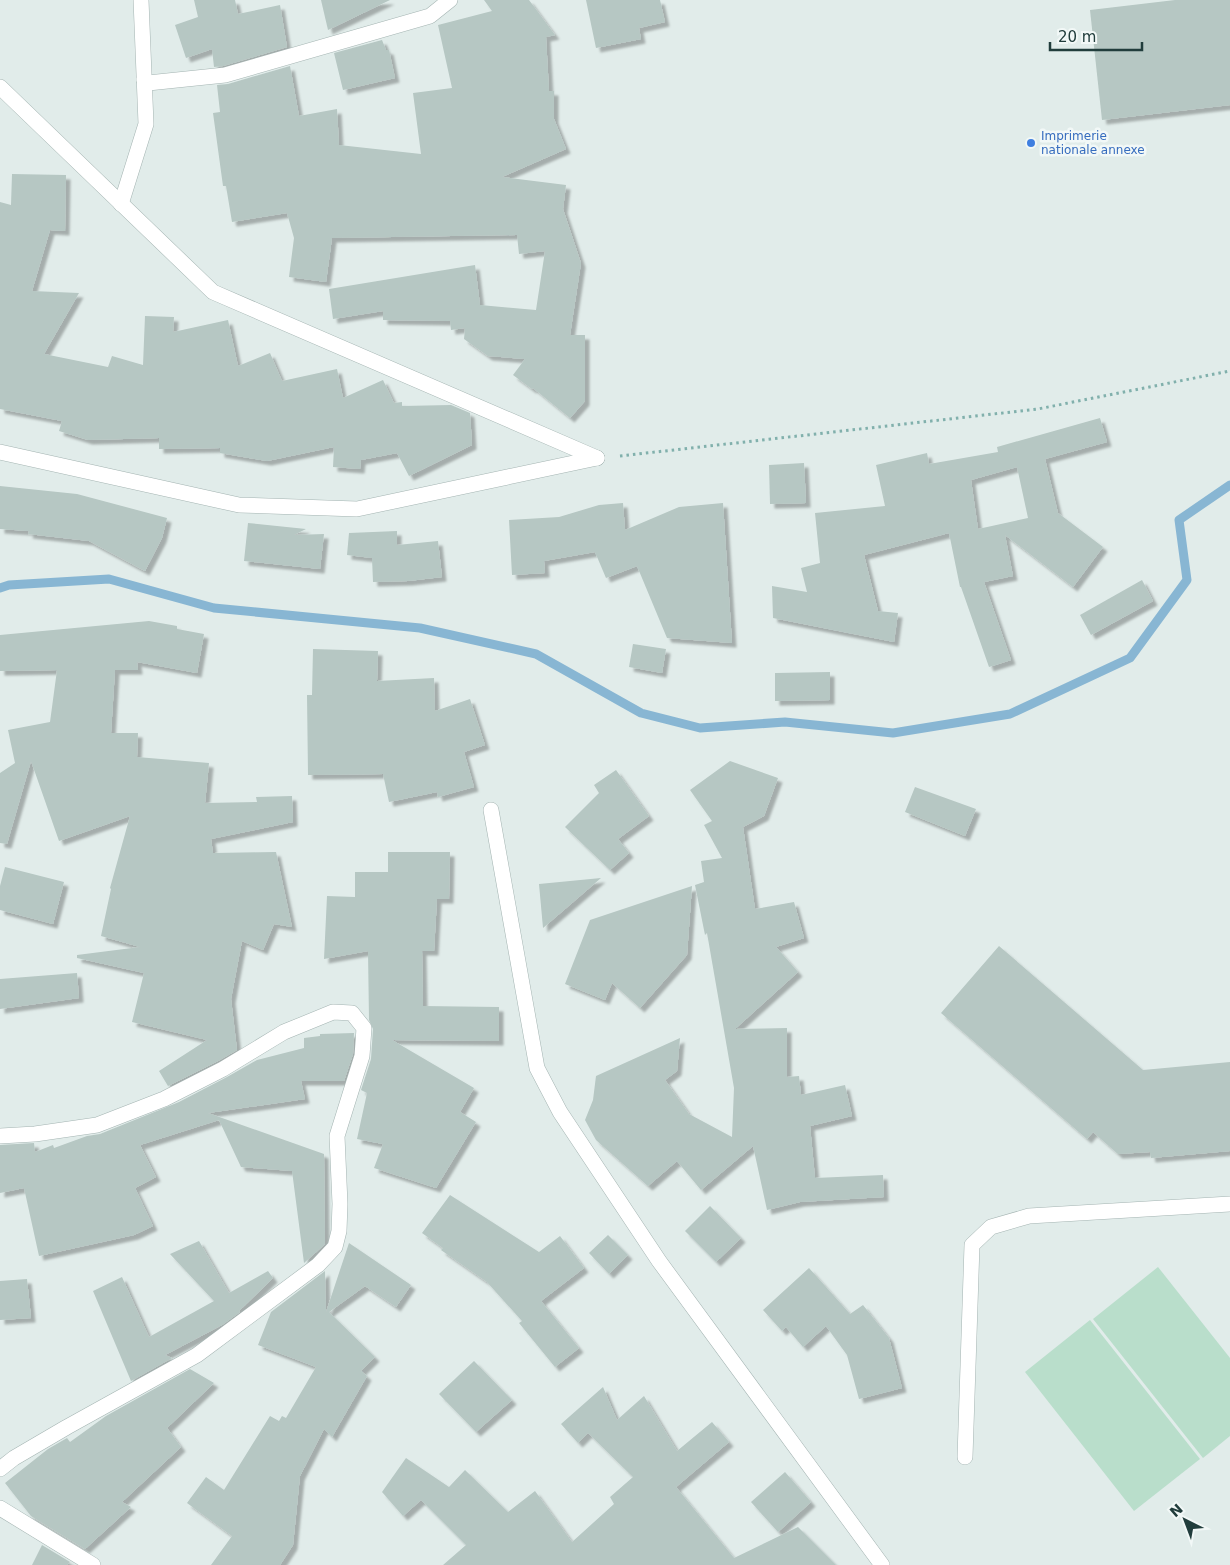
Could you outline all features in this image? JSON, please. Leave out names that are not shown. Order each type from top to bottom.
[{"type":"street","points":[[121,204],[146,124],[141,0]]},
{"type":"street","points":[[144,80],[148,83],[233,73],[430,16],[450,0]]},
{"type":"street","points":[[0,87],[213,292],[597,458]]},
{"type":"street","points":[[0,452],[239,505],[357,509],[597,458]]},
{"type":"street","points":[[491,810],[537,1068],[560,1112],[659,1262],[882,1565]]},
{"type":"street","points":[[0,1136],[35,1134],[97,1125],[164,1099],[224,1069],[284,1032],[333,1012],[352,1013],[364,1028],[362,1056],[337,1136],[340,1204],[339,1231],[335,1247],[318,1265],[197,1354],[44,1440],[0,1469]]},
{"type":"street","points":[[965,1457],[972,1245],[991,1226],[1029,1216],[1230,1204]]},
{"type":"street","points":[[0,1508],[92,1565]]},
{"type":"path","points":[[597,458],[1038,409],[1230,371]]},
{"type":"green space","points":[[1158,1267],[1230,1358],[1230,1436],[1203,1458],[1093,1319]]},
{"type":"green space","points":[[1090,1320],[1200,1459],[1134,1511],[1025,1372]]},
{"type":"building","points":[[194,0],[235,0],[238,14],[280,5],[287,47],[214,67],[212,49],[186,58],[175,25],[198,17]]},
{"type":"building","points":[[321,0],[390,0],[328,30]]},
{"type":"building","points":[[484,0],[529,0],[555,35],[546,37],[549,91],[554,91],[554,119],[566,149],[502,177],[566,185],[563,209],[581,263],[570,335],[585,335],[585,401],[570,418],[533,388],[513,375],[525,359],[488,356],[464,339],[465,328],[451,330],[450,321],[383,320],[383,311],[333,319],[329,289],[475,265],[480,305],[536,310],[545,251],[519,254],[517,235],[332,238],[326,282],[289,277],[294,238],[287,213],[232,222],[226,186],[223,186],[213,113],[220,112],[217,85],[228,84],[290,66],[299,116],[337,109],[339,145],[421,154],[413,93],[452,88],[438,25],[492,11]]},
{"type":"building","points":[[586,0],[660,0],[665,22],[639,28],[641,39],[596,48]]},
{"type":"building","points":[[1175,0],[1230,0],[1230,105],[1102,120],[1090,10]]},
{"type":"building","points":[[382,40],[386,50],[389,50],[395,78],[343,90],[334,53]]},
{"type":"building","points":[[12,174],[66,175],[65,231],[50,230],[32,291],[79,293],[44,354],[108,367],[112,356],[143,365],[145,316],[174,317],[173,332],[228,320],[238,366],[270,353],[282,381],[337,369],[343,398],[383,380],[394,403],[402,402],[402,406],[451,405],[470,413],[472,445],[409,476],[397,453],[361,460],[360,469],[333,467],[334,447],[267,461],[220,453],[220,448],[159,449],[159,438],[88,440],[59,431],[62,421],[0,409],[0,202],[11,205]]},
{"type":"building","points":[[1100,418],[1107,442],[1045,459],[1058,513],[1103,547],[1073,587],[1005,535],[1013,576],[984,582],[1011,660],[989,667],[960,587],[949,533],[864,555],[878,611],[898,613],[894,642],[773,618],[772,586],[807,592],[801,568],[820,563],[815,513],[885,506],[876,465],[927,453],[929,464],[998,452],[997,447]],"holes":[[[1017,467],[1028,518],[978,529],[971,480]]]},
{"type":"building","points":[[804,463],[806,503],[770,504],[769,465]]},
{"type":"building","points":[[0,486],[77,494],[167,518],[162,538],[145,571],[89,541],[28,534],[29,531],[0,529]]},
{"type":"building","points":[[623,503],[625,530],[679,507],[723,503],[732,643],[667,638],[637,566],[606,578],[595,552],[544,561],[545,573],[512,575],[509,520],[559,517],[599,505]]},
{"type":"building","points":[[248,523],[306,529],[294,535],[324,534],[320,569],[244,561]]},
{"type":"building","points":[[397,531],[397,545],[438,541],[442,577],[408,581],[373,582],[372,558],[347,555],[349,533]]},
{"type":"building","points":[[1142,580],[1153,601],[1091,635],[1080,615]]},
{"type":"building","points":[[149,621],[177,626],[177,629],[204,634],[197,673],[137,662],[138,670],[115,670],[111,733],[138,733],[137,757],[209,763],[205,803],[257,802],[256,797],[292,796],[293,822],[211,839],[213,853],[276,852],[292,927],[274,924],[263,950],[242,941],[231,999],[237,1050],[168,1086],[159,1071],[207,1040],[132,1022],[144,973],[77,958],[77,955],[140,947],[101,936],[110,888],[130,816],[59,841],[31,761],[7,844],[0,843],[0,773],[15,763],[8,730],[50,722],[57,670],[0,671],[0,635]]},
{"type":"building","points":[[633,644],[666,649],[662,673],[629,667]]},
{"type":"building","points":[[313,649],[378,651],[377,681],[434,678],[435,711],[470,699],[485,745],[464,752],[474,787],[438,797],[437,792],[389,802],[383,774],[308,775],[307,695],[312,695]]},
{"type":"building","points":[[830,672],[830,700],[775,701],[775,673]]},
{"type":"building","points":[[730,761],[778,778],[764,816],[743,827],[755,909],[794,902],[804,938],[776,947],[798,972],[735,1029],[787,1028],[787,1077],[799,1076],[801,1095],[845,1085],[852,1116],[810,1126],[815,1178],[883,1175],[884,1197],[800,1202],[767,1210],[753,1146],[701,1190],[677,1161],[648,1186],[596,1140],[585,1120],[593,1100],[596,1076],[680,1038],[677,1071],[665,1080],[689,1114],[732,1137],[734,1088],[707,933],[705,935],[695,885],[704,882],[701,861],[722,858],[704,825],[712,821],[690,790]]},
{"type":"building","points":[[616,770],[649,816],[618,839],[629,853],[610,870],[565,827],[599,793],[594,785]]},
{"type":"building","points":[[915,787],[976,809],[965,836],[905,812]]},
{"type":"building","points":[[388,852],[450,852],[449,899],[437,899],[434,951],[422,951],[423,1006],[499,1007],[499,1041],[392,1040],[474,1088],[460,1112],[476,1122],[436,1188],[374,1168],[383,1144],[357,1139],[367,1093],[361,1090],[371,1059],[373,1029],[369,1020],[368,951],[324,959],[327,896],[355,897],[355,872],[388,872]]},
{"type":"building","points":[[5,867],[64,882],[53,924],[0,910],[0,886]]},
{"type":"building","points":[[601,878],[543,928],[539,884]]},
{"type":"building","points":[[692,886],[687,955],[640,1008],[612,983],[605,1000],[565,984],[590,920]]},
{"type":"building","points":[[999,946],[1143,1070],[1230,1062],[1230,1151],[1151,1158],[1150,1152],[1118,1154],[1093,1132],[1087,1139],[941,1013]]},
{"type":"building","points":[[77,973],[79,998],[0,1009],[0,979]]},
{"type":"building","points":[[354,1033],[353,1054],[344,1081],[301,1081],[305,1099],[208,1113],[324,1154],[325,1244],[304,1263],[292,1171],[241,1167],[219,1120],[140,1145],[156,1177],[135,1188],[153,1226],[134,1235],[39,1256],[24,1188],[0,1193],[0,1145],[34,1143],[35,1152],[53,1145],[54,1148],[87,1136],[100,1134],[179,1102],[257,1060],[304,1048],[304,1038],[320,1036],[320,1034]]},
{"type":"building","points":[[450,1195],[539,1252],[560,1236],[584,1268],[541,1301],[579,1348],[555,1367],[519,1323],[522,1321],[487,1282],[441,1250],[443,1248],[422,1233]]},
{"type":"building","points":[[710,1206],[741,1238],[716,1262],[685,1231]]},
{"type":"building","points":[[608,1235],[628,1255],[609,1274],[589,1253]]},
{"type":"building","points":[[199,1241],[229,1293],[268,1271],[273,1278],[240,1312],[222,1325],[165,1355],[172,1358],[131,1381],[93,1291],[122,1277],[149,1337],[214,1301],[170,1254]]},
{"type":"building","points":[[349,1243],[411,1285],[396,1307],[365,1286],[329,1312],[375,1357],[361,1371],[367,1376],[332,1437],[324,1429],[300,1476],[293,1545],[280,1565],[211,1565],[232,1536],[187,1503],[206,1477],[224,1490],[270,1416],[279,1421],[282,1416],[286,1418],[316,1367],[258,1345],[271,1312],[325,1271],[326,1312]]},
{"type":"building","points":[[809,1268],[850,1314],[863,1305],[889,1338],[902,1388],[859,1399],[847,1355],[826,1326],[803,1347],[786,1327],[782,1331],[763,1310]]},
{"type":"building","points":[[27,1279],[31,1318],[0,1320],[0,1281]]},
{"type":"building","points":[[474,1361],[512,1400],[476,1432],[439,1394]]},
{"type":"building","points":[[190,1369],[214,1383],[167,1428],[181,1447],[122,1502],[131,1507],[85,1549],[31,1516],[5,1483],[48,1449],[67,1438],[70,1442],[106,1416]]},
{"type":"building","points":[[603,1387],[617,1420],[644,1396],[677,1451],[712,1422],[729,1442],[676,1487],[734,1558],[798,1527],[836,1565],[443,1565],[466,1545],[421,1500],[403,1516],[382,1492],[406,1458],[449,1487],[465,1470],[508,1512],[535,1491],[572,1542],[614,1504],[610,1497],[633,1477],[588,1433],[578,1443],[561,1424]]},
{"type":"building","points":[[785,1472],[811,1502],[778,1532],[751,1502]]},
{"type":"building","points":[[42,1545],[70,1562],[67,1565],[32,1565]]},
{"type":"waterway","points":[[0,588],[9,585],[109,579],[214,608],[420,628],[536,654],[641,713],[700,728],[785,722],[893,733],[1010,714],[1130,658],[1187,580],[1179,520],[1230,485]]},
{"type":"place","name":"Imprimerie nationale annexe","points":[[1031,143]]}]
